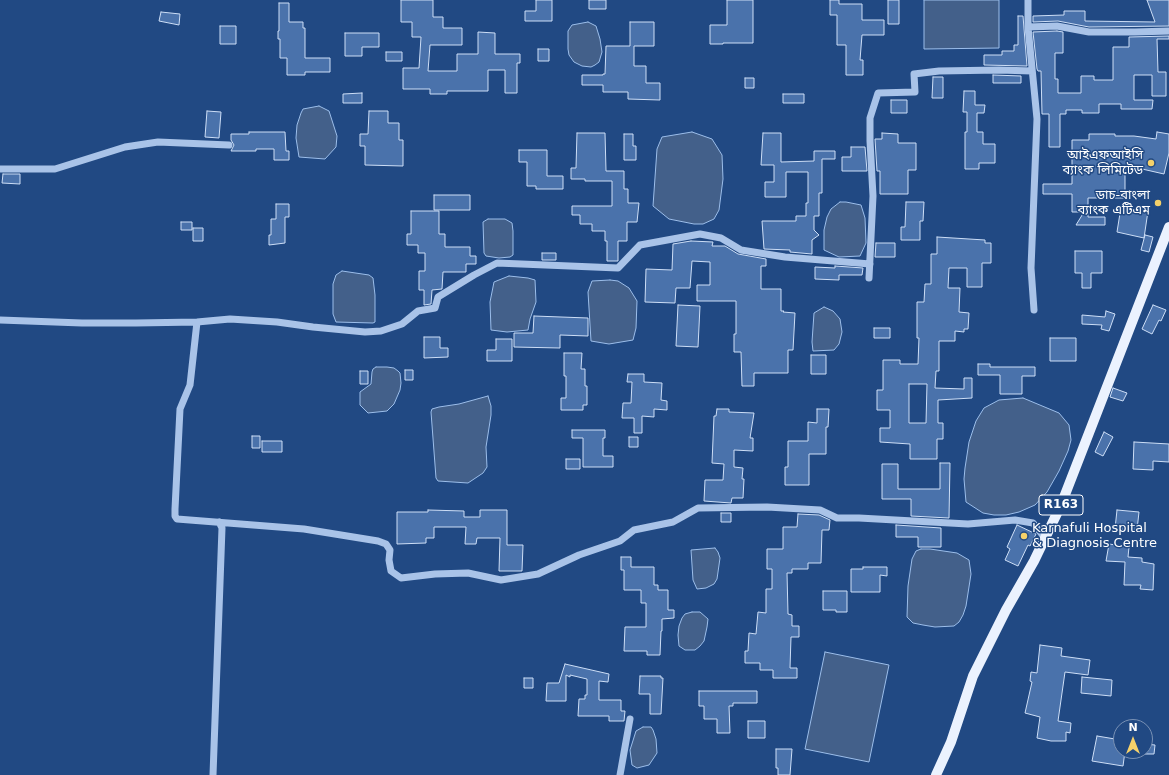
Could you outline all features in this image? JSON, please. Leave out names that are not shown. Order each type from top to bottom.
[{"type":"main road","name":"R163","points":[[936,775],[951,742],[973,676],[1061,505],[1169,227]]},
{"type":"street","points":[[1028,0],[1028,27],[1037,119],[1031,268],[1034,310]]},
{"type":"street","points":[[1028,27],[1057,26],[1097,32],[1169,31]]},
{"type":"street","points":[[869,278],[873,196],[870,118],[878,93],[915,92],[914,74],[939,71],[1032,71]]},
{"type":"street","points":[[0,169],[55,169],[125,147],[158,142],[229,145]]},
{"type":"street","points":[[0,320],[82,323],[197,322],[230,318],[365,332],[381,331],[402,324],[418,311],[435,308],[438,297],[497,263],[618,268],[640,246],[700,234],[721,238],[741,250],[785,257],[870,264]]},
{"type":"street","points":[[197,322],[190,385],[180,409],[175,516],[177,519],[304,529],[378,541],[386,544],[390,550],[389,560],[391,571],[400,578],[435,574],[468,573],[501,580],[538,574],[579,555],[620,541],[634,530],[672,522],[698,508],[767,506],[820,510],[837,518],[866,518],[968,524],[1015,520],[1033,523],[1045,538]]},
{"type":"street","points":[[213,775],[222,528],[219,522]]},
{"type":"street","points":[[620,775],[630,719]]},
{"type":"water","points":[[924,0],[999,0],[999,48],[924,49]]},
{"type":"water","points":[[588,22],[596,26],[602,52],[599,62],[591,67],[582,66],[574,62],[569,55],[568,49],[568,31],[572,25]]},
{"type":"water","points":[[319,106],[329,111],[337,136],[336,147],[325,159],[299,157],[296,138],[297,125],[301,113],[303,109]]},
{"type":"water","points":[[692,132],[712,139],[722,155],[723,179],[719,210],[714,219],[703,224],[694,224],[669,219],[653,206],[657,149],[662,137]]},
{"type":"water","points":[[840,202],[861,205],[865,218],[866,243],[860,256],[839,257],[824,250],[824,230],[827,217],[831,209]]},
{"type":"water","points":[[488,219],[505,219],[512,223],[513,255],[510,257],[499,258],[486,256],[484,253],[483,222]]},
{"type":"water","points":[[342,271],[369,275],[373,278],[375,295],[375,322],[336,322],[333,314],[333,284],[336,275]]},
{"type":"water","points":[[509,276],[535,280],[536,302],[528,330],[507,332],[491,330],[490,302],[494,282]]},
{"type":"water","points":[[592,281],[618,281],[629,288],[637,301],[636,328],[633,340],[609,344],[591,341],[588,292]]},
{"type":"water","points":[[824,307],[833,311],[840,319],[842,332],[839,344],[834,350],[813,351],[812,342],[814,313]]},
{"type":"water","points":[[376,367],[394,368],[398,371],[400,373],[400,390],[394,404],[387,411],[368,413],[360,405],[360,392],[371,384],[372,372]]},
{"type":"water","points":[[488,396],[491,406],[491,415],[486,447],[487,467],[483,473],[468,483],[438,481],[436,478],[432,409],[459,404]]},
{"type":"water","points":[[1023,398],[1059,413],[1069,425],[1071,440],[1068,451],[1047,492],[1035,505],[1019,512],[1006,515],[983,513],[966,502],[964,479],[969,442],[976,421],[984,408],[999,400]]},
{"type":"water","points":[[715,548],[720,558],[717,579],[714,584],[706,588],[697,589],[693,580],[691,550]]},
{"type":"water","points":[[921,549],[957,553],[969,560],[971,574],[966,606],[959,622],[954,626],[935,627],[923,625],[913,623],[907,617],[908,586],[912,559],[916,551]]},
{"type":"water","points":[[700,612],[708,619],[707,627],[704,641],[700,646],[695,650],[685,650],[679,646],[679,626],[685,614]]},
{"type":"water","points":[[825,652],[889,665],[869,762],[805,749]]},
{"type":"water","points":[[643,727],[651,727],[653,730],[656,739],[657,753],[649,765],[637,768],[632,765],[630,750],[636,731]]},
{"type":"building","points":[[401,0],[433,0],[433,17],[443,17],[443,28],[462,28],[462,45],[430,45],[428,71],[457,71],[457,54],[478,54],[478,32],[495,33],[495,54],[520,54],[520,63],[517,63],[517,93],[505,93],[505,70],[488,70],[488,91],[447,91],[447,94],[430,94],[430,89],[403,89],[403,68],[419,68],[421,37],[412,37],[412,22],[401,22]]},
{"type":"building","points":[[536,0],[552,0],[552,21],[525,21],[525,11],[536,11]]},
{"type":"building","points":[[589,0],[606,0],[606,9],[589,9]]},
{"type":"building","points":[[727,0],[753,0],[753,43],[710,44],[710,25],[727,25]]},
{"type":"building","points":[[830,0],[839,0],[839,4],[862,4],[862,20],[884,20],[884,35],[862,35],[860,60],[863,60],[863,75],[846,75],[846,45],[837,45],[837,15],[830,15]]},
{"type":"building","points":[[888,0],[899,0],[899,24],[888,24]]},
{"type":"building","points":[[1147,0],[1169,0],[1169,26],[1089,27],[1058,21],[1033,22],[1033,16],[1064,15],[1064,11],[1085,11],[1085,21],[1155,22]]},
{"type":"building","points":[[279,3],[289,3],[289,22],[303,22],[303,28],[305,28],[305,58],[330,58],[330,72],[305,72],[305,75],[287,75],[287,58],[280,58],[280,39],[278,39]]},
{"type":"building","points":[[161,12],[180,14],[179,25],[159,21]]},
{"type":"building","points":[[1018,16],[1023,16],[1027,66],[984,65],[984,55],[1002,55],[1002,51],[1014,51],[1014,45],[1018,45]]},
{"type":"building","points":[[630,22],[654,22],[654,46],[634,46],[634,66],[646,66],[646,83],[660,83],[660,100],[628,99],[628,92],[603,92],[603,85],[582,85],[582,75],[605,74],[606,46],[630,46]]},
{"type":"building","points":[[220,26],[236,26],[236,44],[220,44]]},
{"type":"building","points":[[1033,32],[1063,32],[1063,53],[1055,53],[1055,79],[1058,79],[1058,93],[1081,93],[1081,76],[1094,76],[1094,80],[1113,80],[1113,47],[1129,47],[1129,37],[1169,36],[1169,39],[1157,39],[1158,72],[1166,72],[1166,96],[1152,96],[1152,75],[1134,75],[1134,100],[1153,100],[1152,109],[1121,109],[1121,104],[1099,104],[1099,113],[1082,113],[1082,110],[1066,110],[1066,114],[1060,114],[1060,147],[1049,147],[1049,114],[1042,114],[1041,71],[1038,71],[1037,69]]},
{"type":"building","points":[[345,33],[379,33],[379,47],[362,47],[362,56],[345,56]]},
{"type":"building","points":[[538,49],[549,49],[549,61],[538,61]]},
{"type":"building","points":[[386,52],[402,52],[402,61],[386,61]]},
{"type":"building","points":[[993,75],[1021,76],[1021,83],[993,83]]},
{"type":"building","points":[[933,77],[943,77],[943,98],[932,98]]},
{"type":"building","points":[[745,78],[754,78],[754,88],[745,88]]},
{"type":"building","points":[[964,91],[975,91],[975,105],[985,105],[984,113],[977,113],[977,132],[983,132],[983,144],[995,144],[995,163],[979,163],[979,169],[965,169],[965,132],[967,132],[967,112],[963,112]]},
{"type":"building","points":[[362,93],[362,103],[343,103],[343,94]]},
{"type":"building","points":[[783,94],[804,94],[804,103],[783,103]]},
{"type":"building","points":[[891,100],[907,100],[907,113],[891,113]]},
{"type":"building","points":[[207,111],[221,112],[219,138],[205,137]]},
{"type":"building","points":[[369,111],[388,111],[388,123],[399,123],[399,140],[403,140],[403,166],[365,165],[365,146],[360,146],[360,134],[368,134]]},
{"type":"building","points":[[249,132],[285,132],[286,151],[289,151],[289,160],[274,160],[274,149],[231,151],[234,145],[231,140],[231,134],[249,134]]},
{"type":"building","points":[[1157,132],[1169,134],[1169,153],[1164,174],[1129,166],[1129,168],[1125,168],[1125,198],[1088,198],[1088,217],[1105,217],[1105,225],[1076,225],[1084,212],[1072,212],[1072,194],[1043,194],[1043,184],[1072,184],[1072,140],[1089,140],[1089,134],[1115,134],[1115,136],[1134,136],[1156,139]]},
{"type":"building","points":[[577,133],[605,133],[606,171],[624,171],[624,189],[628,189],[628,203],[639,203],[637,222],[627,222],[627,241],[618,241],[618,261],[607,261],[607,241],[605,241],[605,231],[592,231],[592,224],[580,224],[580,215],[572,215],[572,206],[612,206],[612,181],[585,181],[585,179],[571,179],[571,168],[576,168]]},
{"type":"building","points":[[763,133],[781,133],[781,162],[814,161],[814,151],[835,151],[835,159],[822,159],[822,193],[819,193],[819,216],[814,216],[814,230],[819,235],[812,240],[812,254],[790,252],[790,250],[764,249],[762,221],[796,221],[796,216],[806,216],[806,203],[808,203],[808,172],[786,172],[786,197],[765,197],[765,182],[774,182],[774,165],[761,165]]},
{"type":"building","points":[[882,133],[898,134],[898,143],[916,143],[916,170],[908,170],[908,194],[880,194],[880,171],[877,171],[875,139],[882,139]]},
{"type":"building","points":[[624,134],[633,134],[633,146],[636,146],[636,160],[624,160]]},
{"type":"building","points":[[851,147],[865,147],[867,171],[842,171],[842,157],[851,157]]},
{"type":"building","points":[[519,150],[547,150],[547,176],[563,176],[563,189],[536,189],[536,186],[527,186],[527,162],[519,162]]},
{"type":"building","points":[[3,174],[20,174],[20,184],[2,183]]},
{"type":"building","points":[[434,195],[470,195],[470,210],[434,210]]},
{"type":"building","points":[[906,202],[924,202],[923,221],[920,221],[920,240],[901,240],[901,227],[905,227]]},
{"type":"building","points":[[276,204],[289,204],[289,217],[285,217],[285,243],[269,245],[269,235],[271,235],[271,219],[276,219]]},
{"type":"building","points":[[1121,207],[1148,211],[1144,238],[1117,232]]},
{"type":"building","points":[[411,211],[439,211],[439,234],[445,234],[445,247],[470,247],[470,256],[476,256],[476,264],[466,264],[466,272],[443,272],[442,289],[432,290],[431,304],[424,305],[424,290],[419,290],[419,271],[425,271],[425,253],[418,253],[418,245],[407,245],[407,234],[411,234]]},
{"type":"building","points":[[181,222],[192,222],[192,230],[181,230]]},
{"type":"building","points":[[193,228],[203,228],[203,241],[193,241]]},
{"type":"building","points":[[1145,235],[1153,237],[1149,252],[1141,250]]},
{"type":"building","points":[[937,237],[985,240],[985,243],[991,243],[991,263],[982,263],[982,287],[967,287],[967,268],[949,268],[948,288],[960,288],[959,312],[969,313],[968,329],[964,329],[964,332],[955,331],[955,341],[939,341],[939,371],[936,371],[935,388],[964,389],[964,378],[972,378],[972,398],[938,400],[938,423],[943,423],[943,439],[937,439],[937,459],[910,459],[910,444],[880,442],[880,428],[890,428],[890,410],[877,410],[877,390],[883,390],[883,360],[900,360],[900,364],[918,364],[919,338],[917,338],[917,302],[924,302],[925,284],[931,284],[931,254],[937,254]],"holes":[[[909,384],[927,384],[926,423],[909,423]]]},
{"type":"building","points":[[691,241],[713,242],[712,246],[725,246],[738,254],[766,259],[766,266],[761,266],[761,289],[781,289],[781,311],[795,313],[793,350],[788,350],[788,373],[754,373],[754,386],[742,386],[741,352],[734,352],[734,334],[736,334],[736,301],[697,301],[697,285],[710,285],[710,262],[692,261],[690,288],[676,288],[675,303],[645,302],[646,269],[672,270],[673,244]]},
{"type":"building","points":[[876,243],[895,243],[895,257],[875,257]]},
{"type":"building","points":[[1075,251],[1102,251],[1102,273],[1091,273],[1091,288],[1082,288],[1082,273],[1075,273]]},
{"type":"building","points":[[542,253],[556,253],[556,260],[542,260]]},
{"type":"building","points":[[835,266],[863,268],[862,275],[839,275],[839,280],[815,279],[815,267],[835,268]]},
{"type":"building","points":[[678,305],[700,306],[698,347],[676,346]]},
{"type":"building","points":[[1153,305],[1166,310],[1161,321],[1159,320],[1152,334],[1142,329]]},
{"type":"building","points":[[1106,311],[1115,314],[1109,331],[1101,329],[1102,325],[1082,324],[1082,315],[1105,317]]},
{"type":"building","points":[[534,316],[588,318],[588,336],[560,335],[560,348],[514,347],[514,333],[533,333]]},
{"type":"building","points":[[874,328],[890,328],[890,338],[874,338]]},
{"type":"building","points":[[424,337],[440,337],[440,348],[448,348],[448,357],[424,358]]},
{"type":"building","points":[[1050,338],[1076,338],[1076,361],[1050,361]]},
{"type":"building","points":[[496,339],[512,339],[512,361],[487,361],[487,350],[496,350]]},
{"type":"building","points":[[564,353],[582,353],[581,369],[585,369],[585,386],[587,386],[587,405],[583,405],[583,410],[561,410],[561,398],[566,398]]},
{"type":"building","points":[[811,355],[826,355],[826,374],[811,374]]},
{"type":"building","points":[[978,364],[990,364],[990,367],[1035,367],[1035,376],[1022,376],[1022,394],[1000,394],[1000,375],[978,375]]},
{"type":"building","points":[[405,370],[413,370],[413,380],[405,380]]},
{"type":"building","points":[[360,371],[368,371],[368,384],[360,384]]},
{"type":"building","points":[[628,374],[644,374],[644,382],[662,383],[661,400],[667,401],[667,410],[654,409],[654,417],[642,416],[642,433],[634,433],[634,418],[622,418],[623,403],[631,403],[632,382],[627,382]]},
{"type":"building","points":[[1113,388],[1127,393],[1123,401],[1110,397]]},
{"type":"building","points":[[717,409],[729,409],[729,412],[754,413],[750,438],[753,438],[753,451],[734,450],[734,467],[743,468],[743,498],[732,498],[731,503],[704,501],[705,480],[723,480],[724,464],[712,463],[714,416],[716,416]]},
{"type":"building","points":[[817,409],[829,409],[828,427],[826,427],[826,454],[809,454],[809,485],[785,485],[785,467],[788,467],[788,441],[808,441],[808,422],[817,423]]},
{"type":"building","points":[[572,430],[605,430],[605,438],[603,438],[603,456],[613,456],[613,467],[583,467],[583,438],[572,438]]},
{"type":"building","points":[[1104,432],[1113,437],[1103,456],[1095,452]]},
{"type":"building","points":[[252,436],[260,436],[260,448],[252,448]]},
{"type":"building","points":[[629,437],[638,437],[638,447],[629,447]]},
{"type":"building","points":[[262,441],[282,441],[282,452],[262,452]]},
{"type":"building","points":[[1134,442],[1169,444],[1169,462],[1153,461],[1153,470],[1133,469]]},
{"type":"building","points":[[566,459],[580,459],[580,469],[566,469]]},
{"type":"building","points":[[940,463],[950,463],[949,518],[911,516],[911,499],[882,499],[882,464],[898,464],[898,489],[940,489]]},
{"type":"building","points":[[428,510],[464,511],[464,517],[480,517],[480,510],[507,510],[507,545],[523,545],[522,571],[499,571],[500,538],[477,538],[476,544],[465,544],[466,527],[434,527],[434,538],[426,538],[426,543],[397,544],[397,512],[428,512]]},
{"type":"building","points":[[1117,510],[1139,512],[1137,530],[1115,529]]},
{"type":"building","points":[[721,513],[731,513],[731,522],[721,522]]},
{"type":"building","points":[[798,514],[819,515],[830,520],[829,530],[822,530],[821,563],[808,563],[808,569],[792,569],[792,573],[787,573],[788,614],[792,615],[792,626],[799,626],[799,637],[791,637],[790,668],[797,668],[797,678],[773,678],[773,670],[760,670],[760,663],[745,663],[745,651],[748,651],[749,633],[756,634],[758,612],[766,613],[766,589],[772,589],[772,569],[767,569],[767,549],[783,549],[783,527],[797,527]]},
{"type":"building","points":[[896,525],[941,528],[941,547],[918,547],[918,537],[896,537]]},
{"type":"building","points":[[1017,525],[1036,534],[1030,546],[1028,545],[1018,566],[1005,560],[1010,549],[1007,547]]},
{"type":"building","points":[[1109,544],[1129,547],[1128,557],[1142,558],[1142,562],[1154,564],[1153,590],[1140,589],[1141,585],[1124,585],[1125,562],[1106,561]]},
{"type":"building","points":[[621,557],[631,557],[631,567],[654,567],[654,585],[658,585],[658,590],[668,590],[668,610],[674,610],[674,618],[662,619],[660,655],[647,655],[647,651],[624,651],[625,627],[646,627],[646,603],[641,603],[641,590],[624,590],[624,570],[621,570]]},
{"type":"building","points":[[863,567],[887,567],[887,576],[880,575],[880,592],[851,592],[851,569],[863,569]]},
{"type":"building","points":[[823,591],[847,591],[847,612],[823,610]]},
{"type":"building","points":[[1040,645],[1062,648],[1061,656],[1090,660],[1088,675],[1065,672],[1058,721],[1071,723],[1070,733],[1066,732],[1066,741],[1051,741],[1037,738],[1040,717],[1025,713],[1032,682],[1030,681],[1031,672],[1037,673]]},
{"type":"building","points":[[565,664],[609,674],[608,682],[599,681],[599,700],[621,700],[621,711],[625,711],[624,721],[609,721],[609,716],[578,716],[579,699],[585,699],[585,695],[587,695],[587,679],[570,675],[570,677],[566,675],[566,701],[546,701],[547,683],[559,683]]},
{"type":"building","points":[[640,676],[661,676],[661,678],[663,678],[661,714],[650,714],[650,694],[639,694]]},
{"type":"building","points":[[1082,677],[1112,680],[1111,696],[1081,693]]},
{"type":"building","points":[[524,678],[533,678],[533,688],[524,688]]},
{"type":"building","points":[[699,691],[757,691],[757,703],[733,703],[733,706],[729,706],[730,733],[717,733],[717,719],[704,719],[704,706],[699,706]]},
{"type":"building","points":[[748,721],[765,721],[765,738],[748,738]]},
{"type":"building","points":[[1097,736],[1113,739],[1113,759],[1124,759],[1123,766],[1092,761]]},
{"type":"building","points":[[1153,745],[1155,745],[1153,754]]},
{"type":"building","points":[[776,749],[792,749],[790,775],[778,775],[778,768],[776,768]]},
{"type":"place","name":"আইএফআইসি ব্যাংক লিমিটেড","points":[[1151,163]]},
{"type":"place","name":"ডাচ-বাংলা ব্যাংক এটিএম","points":[[1158,203]]},
{"type":"place","name":"Karnafuli Hospital & Diagnosis Centre","points":[[1024,536]]}]
